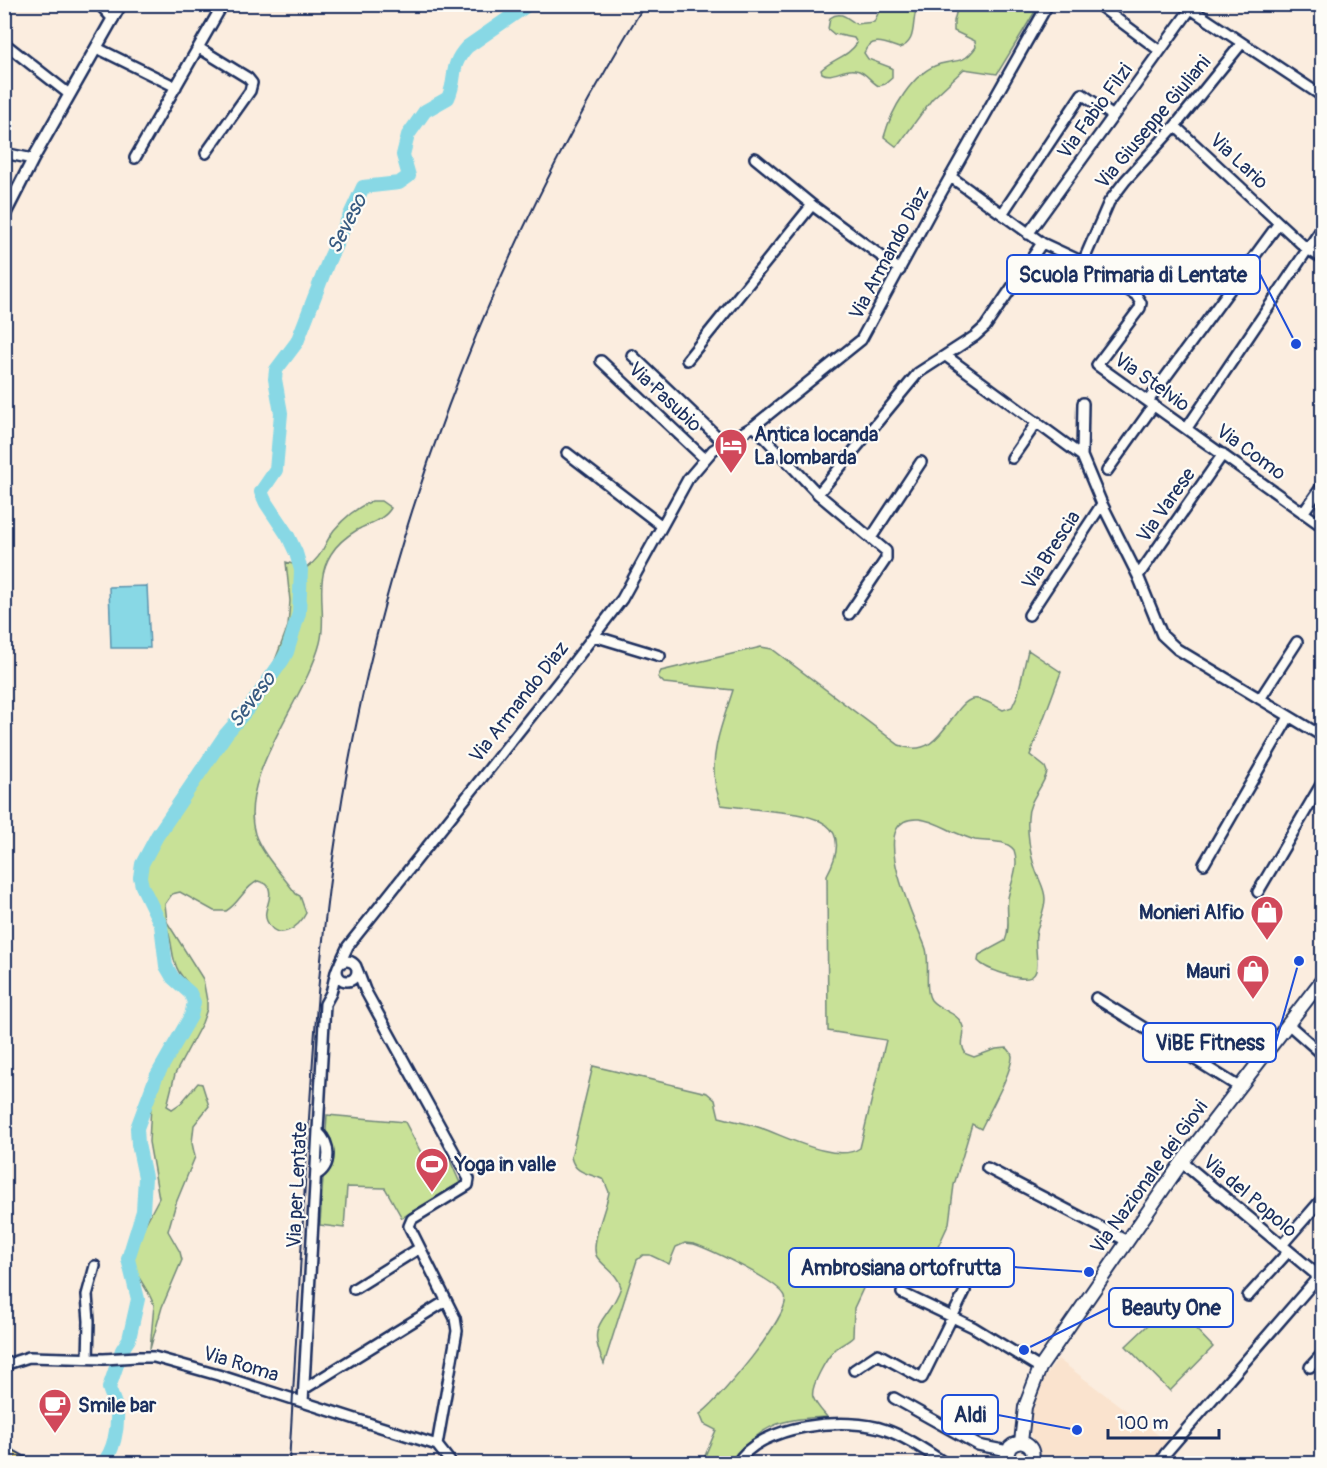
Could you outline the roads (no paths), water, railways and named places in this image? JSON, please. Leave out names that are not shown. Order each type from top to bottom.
[{"type":"main road","name":"Via Nazionale dei Giovi","points":[[1021,1442],[1025,1407],[1040,1368],[1182,1162],[1323,980]]},
{"type":"main road","points":[[1009,1457],[1013,1444],[1026,1443],[1032,1450],[1031,1463]]},
{"type":"main road","points":[[4,1453],[20,1462]]},
{"type":"street","points":[[99,4],[113,19]]},
{"type":"street","points":[[4,216],[33,159],[121,4]]},
{"type":"street","points":[[135,158],[223,4]]},
{"type":"street","name":"Via Armando Diaz","points":[[348,946],[622,599],[688,479],[713,450],[754,426],[861,340],[1048,4]]},
{"type":"street","points":[[1097,4],[1160,51]]},
{"type":"street","points":[[1192,7],[1323,96]]},
{"type":"street","name":"Via Fabio Filzi","points":[[1028,234],[1192,7]]},
{"type":"street","points":[[4,43],[69,94]]},
{"type":"street","name":"Via Giuseppe Giuliani","points":[[1083,262],[1109,202],[1175,126],[1242,43]]},
{"type":"street","points":[[97,48],[176,87]]},
{"type":"street","points":[[199,48],[248,78],[252,83],[250,92],[206,153]]},
{"type":"street","points":[[1002,214],[1082,94],[1113,116]]},
{"type":"street","name":"Via Lario","points":[[1175,126],[1307,249],[1323,258]]},
{"type":"street","points":[[4,153],[33,159]]},
{"type":"street","points":[[755,158],[812,205],[900,270]]},
{"type":"street","points":[[951,177],[1028,234],[1083,262]]},
{"type":"street","points":[[687,360],[812,205]]},
{"type":"street","points":[[1107,471],[1151,403],[1279,223]]},
{"type":"street","points":[[1187,428],[1323,228]]},
{"type":"street","points":[[818,494],[918,373],[946,356],[985,327],[1042,243]]},
{"type":"street","name":"Via Stelvio","points":[[1083,262],[1136,295],[1141,303],[1140,308],[1097,365],[1187,428]]},
{"type":"street","points":[[632,355],[724,443]]},
{"type":"street","points":[[946,356],[1082,456]]},
{"type":"street","name":"Via Pasubio","points":[[601,361],[705,459]]},
{"type":"street","points":[[1083,403],[1082,456],[1102,504],[1138,576],[1162,635],[1177,649],[1323,736]]},
{"type":"street","points":[[1012,458],[1037,422]]},
{"type":"street","points":[[754,426],[818,494],[886,551],[886,560],[849,614]]},
{"type":"street","name":"Via Como","points":[[1187,428],[1323,526]]},
{"type":"street","points":[[567,453],[662,526]]},
{"type":"street","name":"Via Varese","points":[[1138,576],[1223,454]]},
{"type":"street","points":[[871,538],[921,462]]},
{"type":"street","points":[[1303,513],[1323,486]]},
{"type":"street","name":"Via Brescia","points":[[1029,615],[1102,504]]},
{"type":"street","points":[[594,636],[660,656]]},
{"type":"street","points":[[1260,699],[1297,642]]},
{"type":"street","points":[[1204,864],[1289,717]]},
{"type":"street","points":[[1258,892],[1323,783]]},
{"type":"street","points":[[348,946],[365,990],[469,1179],[468,1185],[412,1219],[408,1227],[455,1318],[457,1331],[437,1445],[449,1462]]},
{"type":"street","name":"Via per Lentate","points":[[303,1401],[325,1004],[348,946]]},
{"type":"street","points":[[355,966],[347,961],[338,968],[339,978],[365,990]]},
{"type":"street","points":[[331,993],[356,975],[355,966]]},
{"type":"street","points":[[1096,998],[1239,1088]]},
{"type":"street","points":[[1288,1024],[1323,1054]]},
{"type":"street","name":"Via del Popolo","points":[[1182,1162],[1321,1277]]},
{"type":"street","points":[[987,1168],[1127,1241]]},
{"type":"street","points":[[1248,1296],[1323,1199]]},
{"type":"street","points":[[354,1289],[418,1249]]},
{"type":"street","points":[[88,1359],[90,1321],[87,1295],[95,1266]]},
{"type":"street","points":[[1159,1464],[1165,1454],[1321,1277]]},
{"type":"street","points":[[854,1370],[878,1354],[922,1378],[965,1291]]},
{"type":"street","points":[[902,1293],[951,1316],[1040,1368]]},
{"type":"street","points":[[304,1389],[446,1301]]},
{"type":"street","points":[[1310,1367],[1323,1354]]},
{"type":"street","name":"Via Roma","points":[[4,1365],[29,1357],[154,1358],[303,1401],[437,1445]]},
{"type":"street","points":[[894,1398],[978,1445],[1009,1457]]},
{"type":"street","points":[[737,1464],[739,1459],[755,1446],[782,1432],[833,1424],[861,1425],[886,1430],[946,1464]]},
{"type":"water","points":[[147,586],[150,648],[111,648],[109,587]]},
{"type":"waterway","name":"Seveso","points":[[102,1464],[112,1446],[117,1425],[116,1409],[109,1388],[122,1350],[129,1339],[138,1299],[128,1259],[143,1211],[145,1177],[137,1128],[156,1077],[191,1016],[194,1002],[190,993],[173,978],[166,966],[161,925],[142,886],[140,877],[142,864],[157,836],[226,734],[252,704],[282,661],[299,613],[301,570],[296,553],[261,492],[276,470],[281,413],[275,379],[276,370],[297,342],[328,262],[363,187],[399,183],[409,176],[403,155],[408,135],[425,111],[448,98],[455,67],[461,54],[467,47],[529,4]]},
{"type":"railway","points":[[289,1464],[311,1084],[325,920],[336,838],[356,728],[381,619],[412,511],[448,406],[490,302],[537,200],[589,101],[645,4]]},
{"type":"place","name":"Scuola Primaria di Lentate","points":[[1296,344]]},
{"type":"place","name":"Antica locanda La lombarda","points":[[731,474]]},
{"type":"place","name":"Monieri Alfio","points":[[1267,941]]},
{"type":"place","name":"ViBE Fitness","points":[[1299,961]]},
{"type":"place","name":"Mauri","points":[[1253,1000]]},
{"type":"place","name":"Yoga in valle","points":[[432,1193]]},
{"type":"place","name":"Ambrosiana ortofrutta","points":[[1089,1272]]},
{"type":"place","name":"Beauty One","points":[[1024,1350]]},
{"type":"place","name":"Aldi","points":[[1077,1430]]},
{"type":"place","name":"Smile bar","points":[[55,1434]]}]
